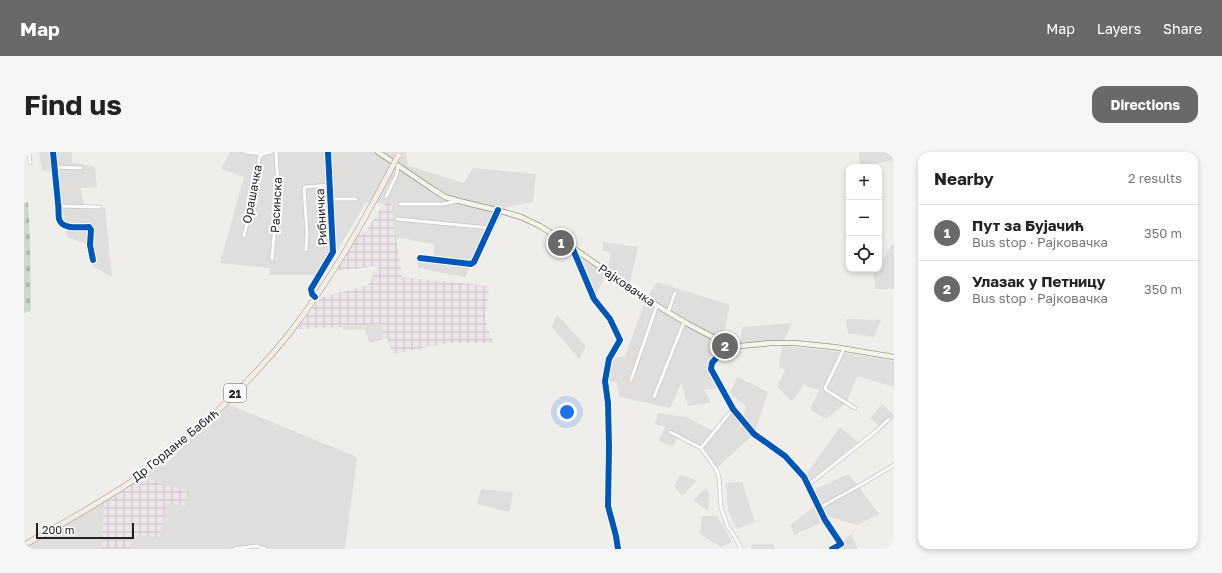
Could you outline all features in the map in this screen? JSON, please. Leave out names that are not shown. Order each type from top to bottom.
[{"type":"main road","name":"Рајковачка","points":[[378,152],[439,194],[458,201],[521,217],[536,224],[668,312],[722,342],[740,346],[789,343],[844,349],[894,357]]},
{"type":"main road","name":"Др Гордане Бабић","points":[[24,545],[105,499],[152,466],[186,439],[254,374],[286,337],[333,271],[363,222],[399,154]]},
{"type":"street","points":[[29,152],[30,163]]},
{"type":"street","points":[[53,152],[59,219],[66,226],[90,228],[90,245],[93,260]]},
{"type":"street","points":[[245,152],[262,154],[271,152]]},
{"type":"street","name":"Расинска","points":[[272,259],[278,188],[276,152]]},
{"type":"street","name":"Рибничка","points":[[315,298],[311,289],[333,252],[328,152]]},
{"type":"street","name":"Орашачка","points":[[244,236],[253,197],[259,158],[262,154]]},
{"type":"street","points":[[386,197],[397,174],[398,166]]},
{"type":"street","points":[[55,167],[81,168]]},
{"type":"street","points":[[306,250],[307,233],[304,188],[330,185]]},
{"type":"street","name":"Рибничка","points":[[331,199],[356,199]]},
{"type":"street","points":[[400,204],[443,204],[458,201]]},
{"type":"street","points":[[59,206],[100,207]]},
{"type":"street","points":[[420,258],[471,264],[474,262],[498,210]]},
{"type":"street","points":[[397,219],[490,228]]},
{"type":"street","points":[[572,248],[594,299],[610,319],[620,340],[609,359],[605,381],[608,403],[608,506],[618,549]]},
{"type":"street","points":[[668,312],[676,293]]},
{"type":"street","points":[[631,380],[657,305]]},
{"type":"street","points":[[654,397],[684,322]]},
{"type":"street","points":[[722,342],[722,352],[712,363],[711,369],[733,409],[754,434],[785,456],[804,477],[825,520],[844,549]]},
{"type":"street","points":[[844,349],[825,388],[855,408]]},
{"type":"street","points":[[701,448],[733,409]]},
{"type":"street","points":[[808,485],[875,432],[889,419]]},
{"type":"street","points":[[670,432],[701,448],[716,469],[719,477],[721,508],[728,527],[741,549]]},
{"type":"street","points":[[819,508],[894,465]]},
{"type":"street","points":[[832,549],[841,544]]},
{"type":"street","points":[[234,549],[256,546],[265,549]]},
{"type":"shaded area","points":[[39,152],[72,152],[72,162],[95,167],[97,187],[80,188],[85,208],[105,208],[112,277],[93,266],[89,245],[67,237],[56,172],[42,171]]},
{"type":"shaded area","points":[[230,152],[406,152],[408,166],[464,183],[473,168],[536,174],[533,202],[507,207],[465,277],[418,268],[418,257],[434,255],[434,244],[395,237],[391,204],[366,202],[323,275],[269,275],[270,268],[220,263],[244,177],[221,169]]},
{"type":"shaded area","points":[[859,152],[894,152],[894,160],[875,164],[860,164]]},
{"type":"shaded area","points":[[391,203],[402,277],[489,286],[485,320],[493,343],[449,343],[393,354],[387,338],[369,343],[365,326],[297,329],[320,298],[368,285],[372,280],[373,271],[379,273],[378,266],[335,271],[360,232],[364,234],[384,204]]},
{"type":"shaded area","points":[[603,242],[638,247],[629,287],[607,272],[594,299],[572,247],[607,271],[611,253],[602,250]]},
{"type":"shaded area","points":[[894,243],[894,289],[876,289],[873,275],[875,272],[882,272],[882,261]]},
{"type":"shaded area","points":[[657,282],[730,305],[722,342],[722,351],[712,363],[711,369],[722,388],[704,390],[711,403],[688,406],[681,383],[670,408],[619,397],[617,382],[605,381],[609,359],[625,356],[646,299]]},
{"type":"shaded area","points":[[557,315],[586,346],[579,359],[552,327]]},
{"type":"shaded area","points":[[846,319],[881,320],[874,337],[848,333]]},
{"type":"shaded area","points":[[792,323],[783,343],[740,346],[742,327]]},
{"type":"shaded area","points":[[381,324],[383,337],[369,341],[365,329],[343,330],[343,326]]},
{"type":"shaded area","points":[[782,346],[832,351],[894,361],[894,387],[857,376],[847,402],[826,419],[810,410],[819,390],[804,385],[792,401],[777,387],[785,370],[779,367]]},
{"type":"shaded area","points":[[737,377],[768,392],[754,434],[716,469],[702,447],[678,436],[673,447],[659,441],[665,427],[655,424],[658,413],[686,417],[715,432],[734,409],[743,420],[746,406],[730,393]]},
{"type":"shaded area","points":[[225,403],[357,457],[345,549],[24,549],[24,545],[140,475]]},
{"type":"shaded area","points":[[882,404],[894,415],[894,417],[883,429],[870,418]]},
{"type":"shaded area","points":[[840,427],[858,442],[807,484],[804,477]]},
{"type":"shaded area","points":[[681,474],[697,481],[682,496],[674,486]]},
{"type":"shaded area","points":[[849,474],[879,514],[857,525],[823,515],[811,491]]},
{"type":"shaded area","points":[[143,477],[189,491],[185,506],[166,503],[160,537],[132,535],[130,549],[102,549],[104,504]]},
{"type":"shaded area","points":[[742,482],[755,522],[737,529],[728,511],[726,483]]},
{"type":"shaded area","points":[[706,488],[710,494],[708,511],[693,500]]},
{"type":"shaded area","points":[[481,489],[513,492],[509,512],[477,504]]},
{"type":"shaded area","points":[[814,507],[821,523],[794,535],[790,525]]},
{"type":"shaded area","points":[[702,516],[717,516],[732,542],[721,547],[700,534]]},
{"type":"shaded area","points":[[851,534],[858,549],[835,549]]},
{"type":"shaded area","points":[[752,544],[774,544],[774,549],[751,549]]},
{"type":"green space","points":[[28,202],[31,311],[24,313],[24,203]]},
{"type":"cycle path","points":[[53,152],[59,219],[61,223],[67,226],[89,227],[91,230],[90,245],[93,260]]},
{"type":"cycle path","points":[[315,297],[312,294],[311,289],[333,252],[328,152]]},
{"type":"cycle path","points":[[420,258],[471,264],[474,262],[498,210]]},
{"type":"cycle path","points":[[572,247],[594,299],[610,319],[620,340],[609,359],[605,381],[608,403],[608,506],[618,549]]},
{"type":"cycle path","points":[[722,342],[722,351],[712,363],[711,369],[733,409],[754,434],[785,456],[804,477],[825,520],[841,544],[832,549]]},
{"type":"place","name":"Пут за Бујачић","points":[[561,243]]},
{"type":"place","name":"Улазак у Петницу","points":[[725,346]]}]
